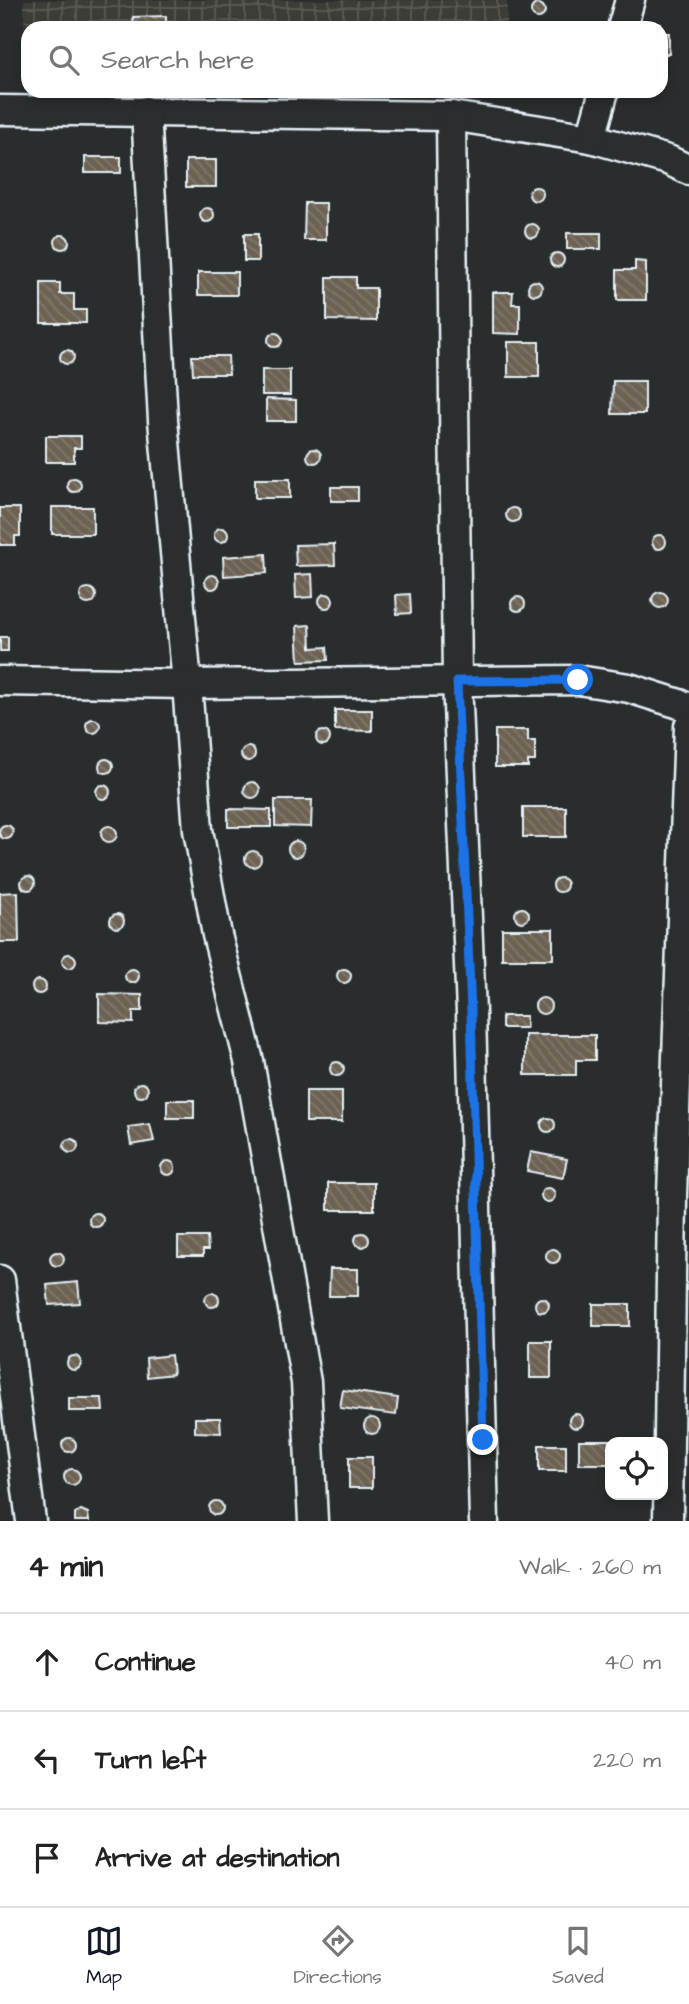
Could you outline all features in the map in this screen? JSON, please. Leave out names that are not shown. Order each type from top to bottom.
[{"type":"street","points":[[624,21],[630,0]]},
{"type":"street","points":[[591,138],[602,98]]},
{"type":"street","points":[[0,110],[451,116],[591,138],[668,160],[689,170]]},
{"type":"street","points":[[146,111],[163,420],[198,830],[217,934],[249,1061],[306,1382],[313,1521]]},
{"type":"street","points":[[451,116],[457,681],[471,1012],[484,1521]]},
{"type":"street","points":[[0,681],[187,684],[578,680],[629,688],[689,707]]},
{"type":"street","points":[[668,1521],[672,1195],[689,726]]},
{"type":"street","points":[[0,1280],[32,1521]]},
{"type":"shaded area","points":[[24,0],[507,0],[507,21],[24,21]]},
{"type":"building","points":[[535,4],[541,4],[545,11],[541,18],[535,18],[531,14],[531,8]]},
{"type":"building","points":[[166,16],[166,21],[133,21],[133,17]]},
{"type":"building","points":[[85,157],[121,157],[121,173],[85,173]]},
{"type":"building","points":[[186,160],[216,160],[216,187],[186,187]]},
{"type":"building","points":[[533,187],[539,187],[543,194],[539,201],[533,201],[529,197],[529,191]]},
{"type":"building","points":[[305,203],[326,203],[326,240],[304,240]]},
{"type":"building","points":[[204,208],[210,208],[214,215],[210,222],[204,222],[200,218],[200,212]]},
{"type":"building","points":[[529,224],[535,224],[539,231],[535,238],[529,238],[525,234],[525,228]]},
{"type":"building","points":[[567,233],[601,233],[601,249],[567,249]]},
{"type":"building","points":[[244,234],[258,234],[258,261],[244,261]]},
{"type":"building","points":[[59,235],[65,235],[69,242],[65,249],[59,249],[55,245],[55,239]]},
{"type":"building","points":[[554,253],[560,253],[564,260],[560,267],[554,267],[550,263],[550,257]]},
{"type":"building","points":[[635,261],[646,262],[646,300],[617,300],[617,270],[635,270]]},
{"type":"building","points":[[198,272],[237,272],[237,295],[198,295]]},
{"type":"building","points":[[327,277],[356,277],[356,288],[376,288],[376,321],[327,320]]},
{"type":"building","points":[[532,281],[538,281],[542,288],[538,295],[532,295],[528,291],[528,285]]},
{"type":"building","points":[[41,283],[60,283],[60,294],[74,294],[74,310],[86,310],[86,323],[41,323]]},
{"type":"building","points":[[493,292],[513,292],[512,304],[520,304],[520,334],[493,333]]},
{"type":"building","points":[[272,333],[278,333],[282,340],[278,347],[272,347],[268,343],[268,337]]},
{"type":"building","points":[[508,342],[539,342],[539,377],[508,377]]},
{"type":"building","points":[[64,350],[70,350],[74,357],[70,364],[64,364],[60,360],[60,354]]},
{"type":"building","points":[[192,356],[228,356],[229,374],[193,374]]},
{"type":"building","points":[[262,370],[290,370],[290,395],[262,395]]},
{"type":"building","points":[[613,381],[645,381],[645,414],[612,414]]},
{"type":"building","points":[[266,399],[296,400],[296,421],[266,421]]},
{"type":"building","points":[[46,436],[81,436],[81,448],[74,448],[74,462],[46,462]]},
{"type":"building","points":[[311,449],[317,449],[321,456],[317,463],[311,463],[307,459],[307,453]]},
{"type":"building","points":[[71,478],[77,478],[81,485],[77,492],[71,492],[67,488],[67,482]]},
{"type":"building","points":[[255,479],[290,479],[290,498],[255,498]]},
{"type":"building","points":[[331,487],[358,487],[358,501],[331,501]]},
{"type":"building","points":[[52,507],[93,507],[93,534],[52,534]]},
{"type":"building","points":[[0,508],[20,508],[20,536],[15,536],[15,545],[0,545]]},
{"type":"building","points":[[510,508],[516,508],[520,515],[516,522],[510,522],[506,518],[506,512]]},
{"type":"building","points":[[218,528],[224,528],[228,535],[224,542],[218,542],[214,538],[214,532]]},
{"type":"building","points":[[656,535],[662,535],[666,542],[662,549],[656,549],[652,545],[652,539]]},
{"type":"building","points":[[334,544],[335,565],[296,566],[295,545]]},
{"type":"building","points":[[266,554],[267,573],[224,576],[223,557]]},
{"type":"building","points":[[312,574],[313,597],[296,598],[295,575]]},
{"type":"building","points":[[209,575],[215,575],[219,582],[215,589],[209,589],[205,585],[205,579]]},
{"type":"building","points":[[88,588],[96,596],[88,604],[80,596]]},
{"type":"building","points":[[660,592],[668,600],[660,608],[652,600]]},
{"type":"building","points":[[323,594],[329,594],[333,601],[329,608],[323,608],[319,604],[319,598]]},
{"type":"building","points":[[410,594],[411,613],[397,614],[396,595]]},
{"type":"building","points":[[515,597],[521,597],[525,604],[521,611],[515,611],[511,607],[511,601]]},
{"type":"building","points":[[310,625],[311,648],[327,647],[328,660],[299,661],[297,626]]},
{"type":"building","points":[[0,637],[8,637],[8,651],[0,651]]},
{"type":"building","points":[[335,710],[372,710],[372,731],[335,730]]},
{"type":"building","points":[[90,719],[96,719],[100,726],[96,733],[90,733],[86,729],[86,723]]},
{"type":"building","points":[[495,730],[528,730],[528,741],[535,741],[535,761],[528,761],[528,767],[495,767]]},
{"type":"building","points":[[320,731],[326,731],[330,738],[326,745],[320,745],[316,741],[316,735]]},
{"type":"building","points":[[245,747],[251,747],[255,754],[251,761],[245,761],[241,757],[241,751]]},
{"type":"building","points":[[103,759],[109,759],[113,766],[109,773],[103,773],[99,769],[99,763]]},
{"type":"building","points":[[252,782],[260,790],[252,798],[244,790]]},
{"type":"building","points":[[100,785],[106,785],[110,792],[106,799],[100,799],[96,795],[96,789]]},
{"type":"building","points":[[275,800],[312,800],[311,827],[275,826]]},
{"type":"building","points":[[523,807],[566,807],[566,837],[523,837]]},
{"type":"building","points":[[228,809],[271,810],[271,827],[228,827]]},
{"type":"building","points":[[6,825],[11,827],[11,837],[6,839],[1,837],[-1,832],[1,827]]},
{"type":"building","points":[[109,826],[117,834],[109,842],[101,834]]},
{"type":"building","points":[[296,841],[304,849],[296,857],[288,849]]},
{"type":"building","points":[[253,851],[261,859],[253,867],[245,859]]},
{"type":"building","points":[[25,876],[31,876],[35,883],[31,890],[25,890],[21,886],[21,880]]},
{"type":"building","points":[[557,878],[563,878],[567,885],[563,892],[557,892],[553,888],[553,882]]},
{"type":"building","points":[[18,892],[19,942],[0,942],[0,893]]},
{"type":"building","points":[[519,908],[525,908],[529,915],[525,922],[519,922],[515,918],[515,912]]},
{"type":"building","points":[[114,914],[120,914],[124,921],[120,928],[114,928],[110,924],[110,918]]},
{"type":"building","points":[[502,929],[553,929],[553,959],[502,959]]},
{"type":"building","points":[[66,954],[72,954],[76,961],[72,968],[66,968],[62,964],[62,958]]},
{"type":"building","points":[[129,969],[135,969],[139,976],[135,983],[129,983],[125,979],[125,973]]},
{"type":"building","points":[[341,969],[347,969],[351,976],[347,983],[341,983],[337,979],[337,973]]},
{"type":"building","points":[[36,980],[42,980],[46,987],[42,994],[36,994],[32,990],[32,984]]},
{"type":"building","points":[[99,994],[142,995],[142,1011],[133,1011],[133,1023],[99,1022]]},
{"type":"building","points":[[543,998],[551,1006],[543,1014],[535,1006]]},
{"type":"building","points":[[502,1016],[526,1016],[526,1028],[502,1028]]},
{"type":"building","points":[[525,1035],[595,1035],[595,1060],[576,1060],[576,1075],[525,1075]]},
{"type":"building","points":[[334,1062],[340,1062],[344,1069],[340,1076],[334,1076],[330,1072],[330,1066]]},
{"type":"building","points":[[138,1083],[144,1083],[148,1090],[144,1097],[138,1097],[134,1093],[134,1087]]},
{"type":"building","points":[[306,1091],[342,1091],[342,1122],[306,1122]]},
{"type":"building","points":[[167,1100],[194,1100],[194,1118],[167,1118]]},
{"type":"building","points":[[545,1118],[551,1118],[555,1125],[551,1132],[545,1132],[541,1128],[541,1122]]},
{"type":"building","points":[[150,1124],[154,1141],[131,1145],[128,1127]]},
{"type":"building","points":[[68,1139],[74,1139],[78,1146],[74,1153],[68,1153],[64,1149],[64,1143]]},
{"type":"building","points":[[531,1152],[567,1159],[563,1178],[527,1171]]},
{"type":"building","points":[[165,1161],[171,1161],[175,1168],[171,1175],[165,1175],[161,1171],[161,1165]]},
{"type":"building","points":[[328,1183],[374,1183],[374,1210],[328,1210]]},
{"type":"building","points":[[545,1188],[551,1188],[555,1195],[551,1202],[545,1202],[541,1198],[541,1192]]},
{"type":"building","points":[[93,1213],[99,1213],[103,1220],[99,1227],[93,1227],[89,1223],[89,1217]]},
{"type":"building","points":[[359,1233],[365,1233],[369,1240],[365,1247],[359,1247],[355,1243],[355,1237]]},
{"type":"building","points":[[178,1237],[207,1237],[208,1250],[203,1250],[203,1256],[178,1256]]},
{"type":"building","points":[[550,1249],[556,1249],[560,1256],[556,1263],[550,1263],[546,1259],[546,1253]]},
{"type":"building","points":[[54,1252],[60,1252],[64,1259],[60,1266],[54,1266],[50,1262],[50,1256]]},
{"type":"building","points":[[330,1269],[358,1269],[358,1296],[329,1296]]},
{"type":"building","points":[[78,1282],[80,1303],[49,1305],[47,1285]]},
{"type":"building","points":[[209,1293],[215,1293],[219,1300],[215,1307],[209,1307],[205,1303],[205,1297]]},
{"type":"building","points":[[539,1298],[545,1298],[549,1305],[545,1312],[539,1312],[535,1308],[535,1302]]},
{"type":"building","points":[[593,1304],[630,1304],[630,1326],[593,1326]]},
{"type":"building","points":[[530,1341],[551,1341],[551,1378],[530,1378]]},
{"type":"building","points":[[171,1355],[173,1374],[147,1377],[146,1358]]},
{"type":"building","points":[[71,1356],[77,1356],[81,1363],[77,1370],[71,1370],[67,1366],[67,1360]]},
{"type":"building","points":[[343,1390],[398,1398],[396,1415],[340,1408]]},
{"type":"building","points":[[69,1398],[102,1398],[103,1411],[69,1411]]},
{"type":"building","points":[[573,1414],[579,1414],[583,1421],[579,1428],[573,1428],[569,1424],[569,1418]]},
{"type":"building","points":[[195,1418],[220,1418],[221,1433],[195,1432]]},
{"type":"building","points":[[372,1418],[380,1426],[372,1434],[364,1426]]},
{"type":"building","points":[[66,1438],[72,1438],[76,1445],[72,1452],[66,1452],[62,1448],[62,1442]]},
{"type":"building","points":[[579,1440],[605,1440],[605,1464],[579,1464]]},
{"type":"building","points":[[539,1445],[566,1445],[566,1471],[539,1471]]},
{"type":"building","points":[[349,1457],[372,1457],[372,1488],[349,1488]]},
{"type":"building","points":[[72,1469],[80,1477],[72,1485],[64,1477]]},
{"type":"building","points":[[213,1501],[219,1501],[223,1508],[219,1515],[213,1515],[209,1511],[209,1505]]},
{"type":"building","points":[[81,1510],[88,1513],[89,1521],[75,1521],[75,1514]]},
{"type":"route","points":[[483,1440],[471,1012],[457,681],[578,680]]}]
